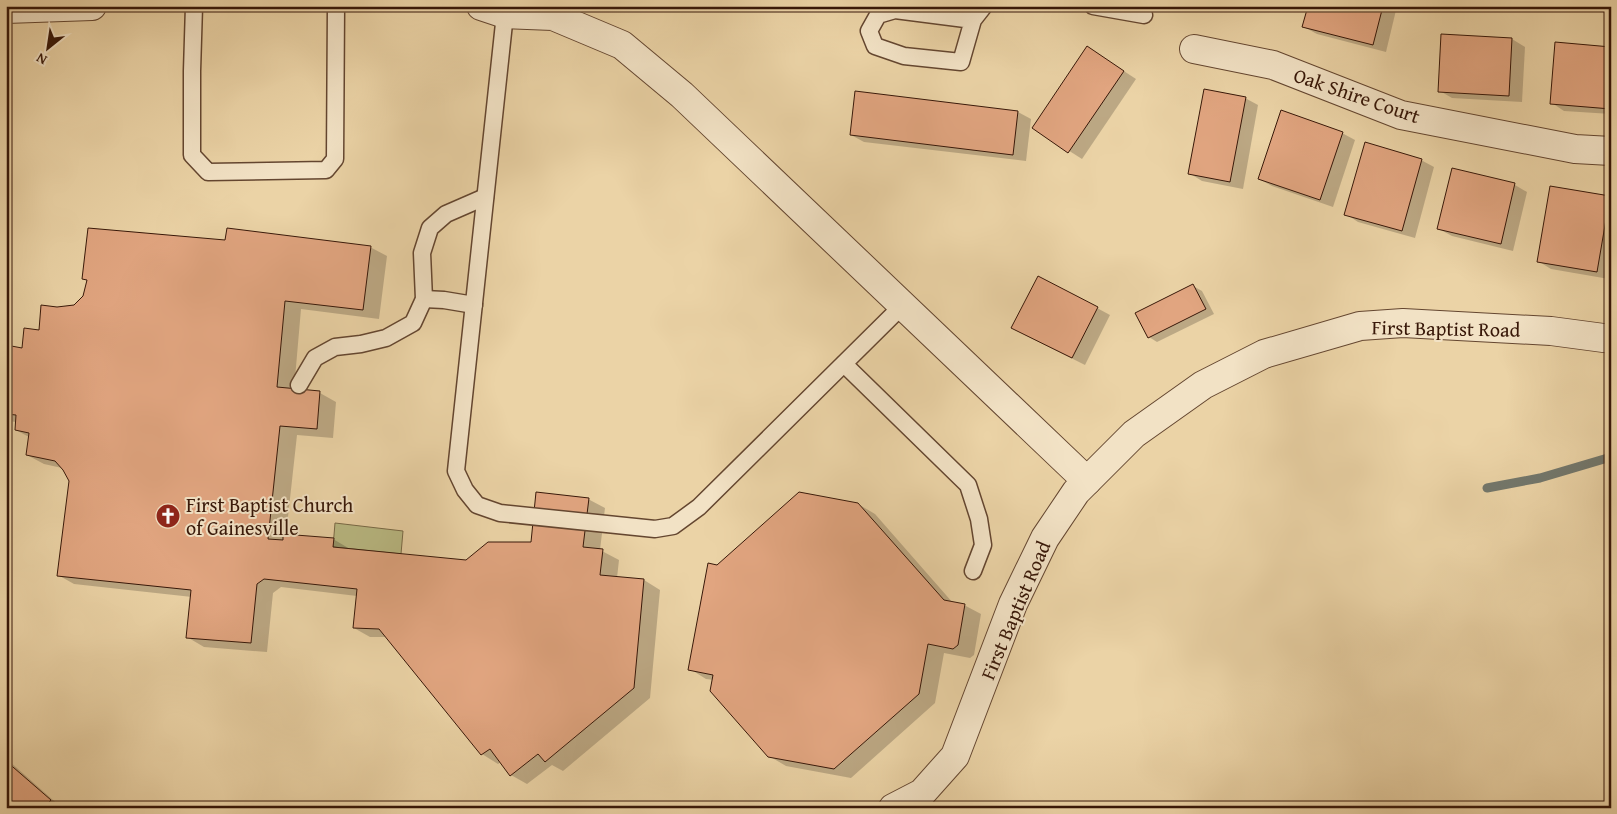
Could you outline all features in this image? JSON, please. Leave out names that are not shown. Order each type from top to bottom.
[{"type":"street","points":[[6,9],[92,6]]},
{"type":"street","points":[[493,10],[553,16],[622,45],[682,95],[1087,481]]},
{"type":"street","name":"Oak Shire Court","points":[[1194,48],[1273,65],[1401,115],[1575,149],[1611,151]]},
{"type":"street","name":"First Baptist Road","points":[[893,808],[922,793],[955,756],[1013,604],[1045,538],[1076,492],[1134,434],[1203,385],[1264,354],[1360,326],[1403,323],[1433,324],[1551,331],[1611,339]]},
{"type":"lane","points":[[194,6],[192,155],[208,172],[326,170],[335,159],[336,6]]},
{"type":"lane","points":[[973,20],[895,10],[878,15],[869,31],[875,46],[904,56],[961,62],[973,20],[984,6]]},
{"type":"lane","points":[[1094,6],[1144,15]]},
{"type":"lane","points":[[493,10],[485,197],[456,471],[465,490],[477,505],[500,513],[656,529],[673,526],[699,507],[902,306]]},
{"type":"lane","points":[[299,385],[314,358],[335,348],[386,338],[413,323],[424,299],[422,253],[430,228],[446,214],[485,197]]},
{"type":"lane","points":[[424,299],[474,305]]},
{"type":"lane","points":[[844,364],[968,485],[979,519],[983,545],[973,571]]},
{"type":"green space","points":[[335,523],[403,531],[401,554],[333,547]]},
{"type":"building","points":[[1308,6],[1383,6],[1373,45],[1302,27]]},
{"type":"building","points":[[1441,34],[1512,38],[1509,96],[1438,92]]},
{"type":"building","points":[[1555,42],[1611,47],[1611,109],[1550,104]]},
{"type":"building","points":[[1087,46],[1124,71],[1068,153],[1032,128]]},
{"type":"building","points":[[1204,89],[1246,97],[1230,182],[1188,174]]},
{"type":"building","points":[[855,91],[1018,111],[1013,155],[850,135]]},
{"type":"building","points":[[1281,110],[1343,132],[1320,200],[1258,179]]},
{"type":"building","points":[[1365,142],[1422,159],[1402,231],[1344,215]]},
{"type":"building","points":[[1452,168],[1515,183],[1501,244],[1437,229]]},
{"type":"building","points":[[1550,186],[1610,196],[1597,272],[1537,262]]},
{"type":"building","name":"First Baptist Church of Gainesville","points":[[88,228],[225,240],[227,228],[371,246],[363,310],[285,301],[277,387],[320,391],[317,429],[280,426],[268,539],[283,540],[283,534],[334,538],[333,547],[466,560],[488,542],[531,542],[536,492],[589,498],[583,547],[603,549],[600,575],[644,579],[634,688],[545,762],[538,754],[510,776],[490,749],[481,755],[379,629],[353,628],[357,589],[264,579],[257,584],[251,643],[186,638],[191,590],[57,576],[69,481],[55,461],[26,455],[29,433],[15,430],[16,415],[6,414],[6,345],[22,348],[24,328],[39,330],[41,305],[57,307],[74,305],[83,296],[87,280],[82,279]]},
{"type":"building","points":[[1038,276],[1098,307],[1072,358],[1011,328]]},
{"type":"building","points":[[1193,284],[1206,309],[1148,338],[1135,313]]},
{"type":"building","points":[[799,492],[858,503],[944,600],[965,604],[958,645],[953,649],[928,644],[919,694],[834,769],[768,757],[710,691],[713,675],[688,670],[708,563],[717,565]]},
{"type":"building","points":[[6,761],[51,800],[44,808],[6,808]]},
{"type":"waterway","points":[[1487,488],[1540,478],[1611,457]]},
{"type":"place","name":"First Baptist Church of Gainesville","points":[[168,516]]}]
